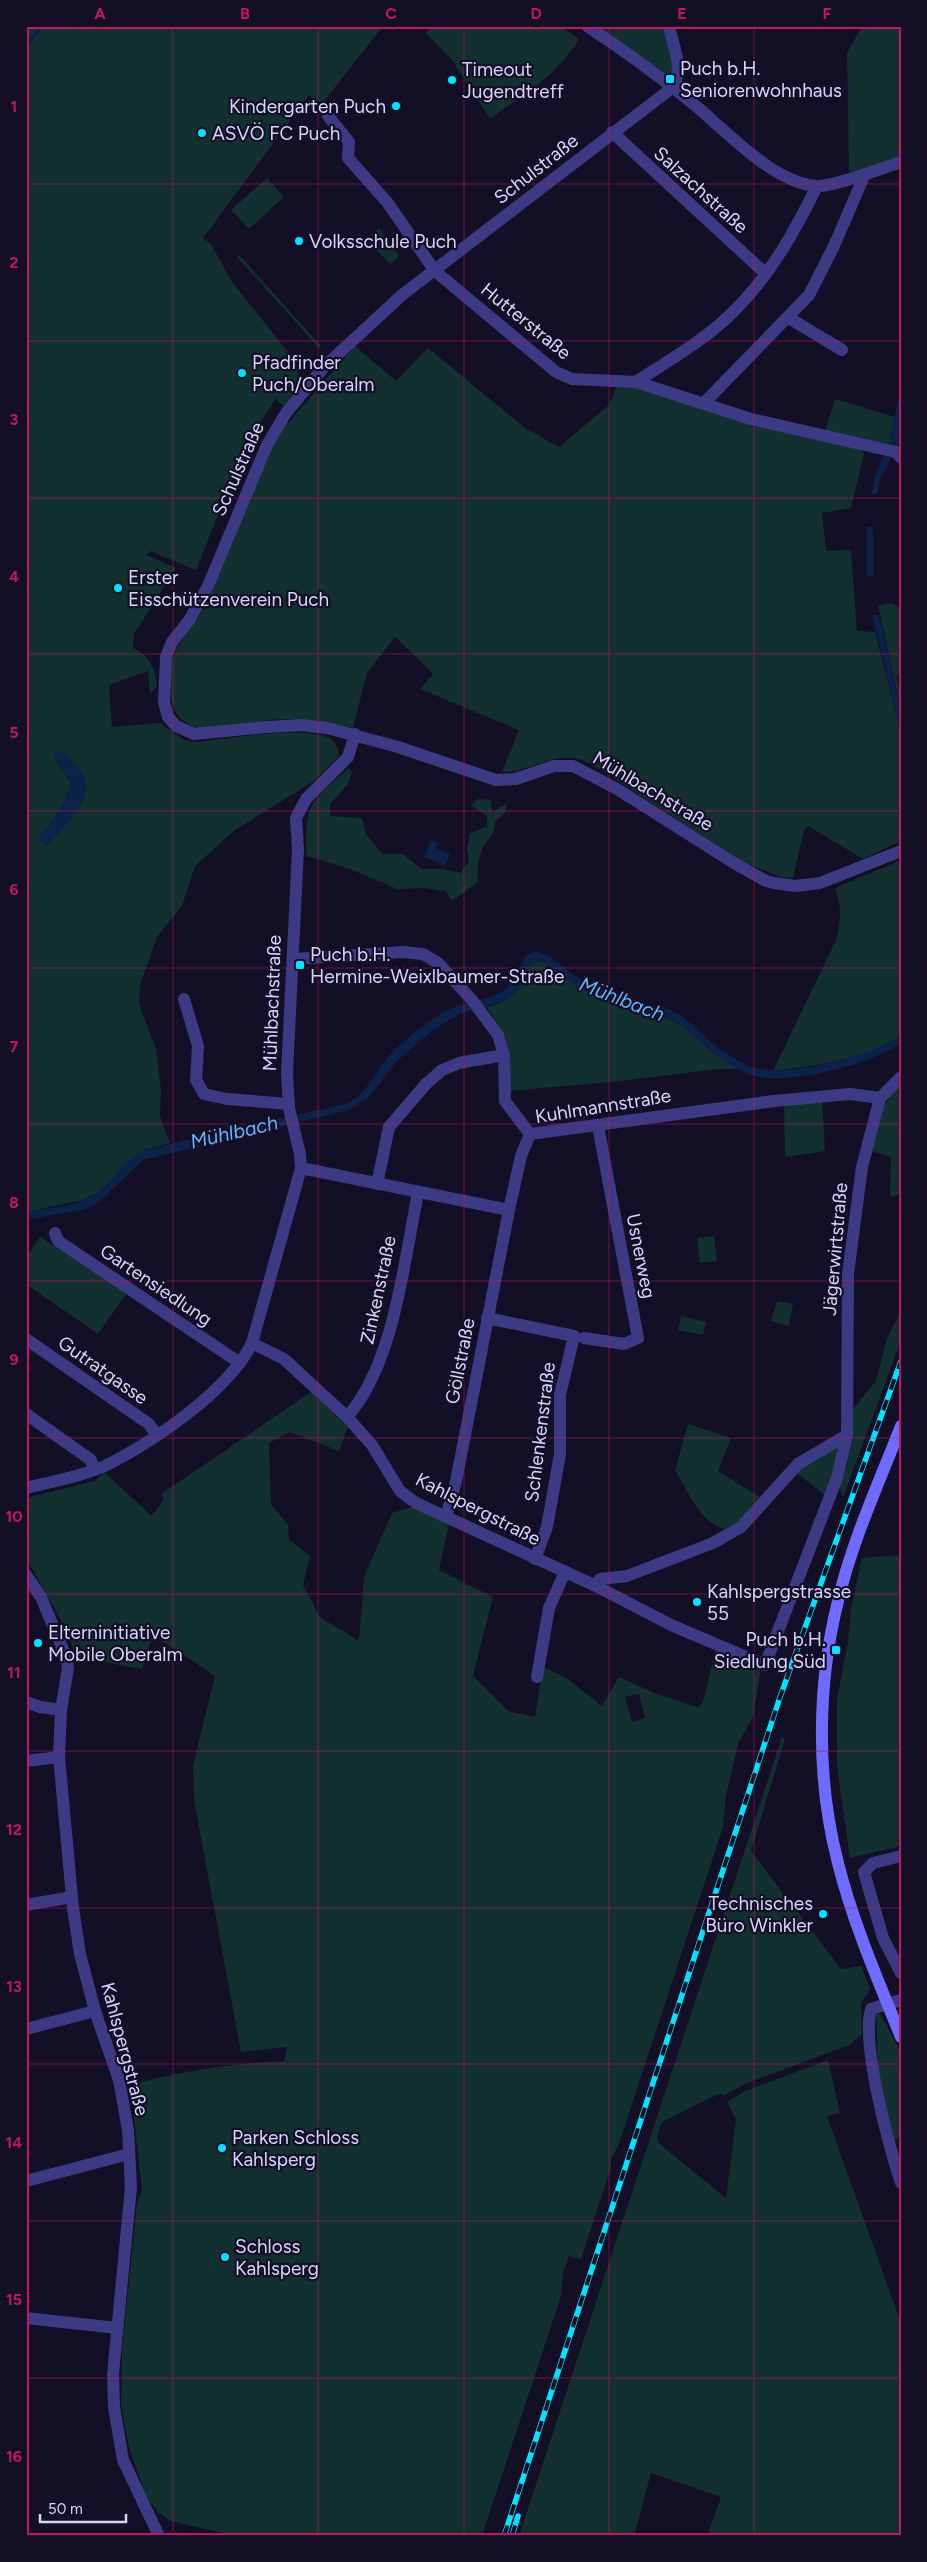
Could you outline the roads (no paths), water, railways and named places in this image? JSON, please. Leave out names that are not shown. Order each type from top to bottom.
[{"type":"main road","points":[[901,1426],[856,1542],[840,1593],[826,1661],[823,1710],[826,1798],[837,1860],[856,1925],[901,2037]]},
{"type":"street","points":[[586,26],[672,88],[761,163],[784,176],[817,186],[865,174],[901,162]]},
{"type":"street","points":[[669,26],[679,71],[678,79],[672,88]]},
{"type":"street","name":"Schulstraße","points":[[355,734],[302,725],[200,734],[184,731],[176,726],[168,717],[166,709],[166,657],[172,642],[190,619],[208,586],[267,445],[286,413],[337,355],[402,295],[612,132],[672,88]]},
{"type":"street","name":"Hutterstraße","points":[[328,116],[349,142],[348,158],[388,202],[435,270],[556,372],[572,379],[636,382],[751,419],[894,453]]},
{"type":"street","name":"Salzachstraße","points":[[612,132],[766,274]]},
{"type":"street","points":[[704,403],[789,318],[816,284],[865,174]]},
{"type":"street","points":[[636,382],[700,339],[735,311],[766,274],[795,232],[817,186]]},
{"type":"street","points":[[789,318],[842,350]]},
{"type":"street","name":"Mühlbachstraße","points":[[289,1106],[287,1073],[298,849],[296,818],[306,799],[348,757],[355,734],[496,780],[516,779],[554,766],[573,766],[617,789],[734,863],[766,881],[774,883],[795,886],[820,883],[901,851]]},
{"type":"street","points":[[293,959],[403,952],[424,954],[438,963],[472,1000],[498,1035],[504,1055],[505,1101],[530,1134]]},
{"type":"street","points":[[26,1488],[94,1470],[111,1462],[156,1434],[201,1404],[240,1364],[252,1343],[301,1168],[300,1154],[289,1106],[227,1099],[204,1094],[196,1080],[198,1046],[184,999]]},
{"type":"street","points":[[377,1184],[389,1127],[426,1084],[442,1070],[459,1063],[504,1055]]},
{"type":"street","points":[[880,1098],[901,1077]]},
{"type":"street","name":"Kuhlmannstraße","points":[[509,1210],[521,1156],[530,1134],[774,1101],[850,1094],[880,1098]]},
{"type":"street","name":"Jägerwirtstraße","points":[[765,1665],[837,1478],[847,1434],[848,1274],[862,1167],[880,1098]]},
{"type":"street","name":"Usnerweg","points":[[584,1338],[624,1344],[638,1338],[598,1126]]},
{"type":"street","points":[[301,1168],[509,1210]]},
{"type":"street","name":"Zinkenstraße","points":[[347,1417],[354,1409],[384,1355],[418,1193]]},
{"type":"street","name":"Göllstraße","points":[[446,1517],[454,1490],[509,1210]]},
{"type":"street","name":"Gartensiedlung","points":[[55,1233],[58,1241],[240,1364]]},
{"type":"street","name":"Schlenkenstraße","points":[[487,1318],[574,1336],[560,1396],[560,1454],[546,1527],[535,1560]]},
{"type":"street","name":"Gutratgasse","points":[[26,1339],[149,1424],[156,1434]]},
{"type":"street","name":"Kahlspergstraße","points":[[252,1343],[284,1359],[347,1417],[372,1445],[400,1491],[416,1503],[535,1560],[596,1586],[671,1625],[765,1665]]},
{"type":"street","points":[[26,1414],[91,1460],[94,1470]]},
{"type":"street","points":[[596,1586],[600,1579],[627,1576],[714,1543],[741,1527],[798,1464],[847,1434]]},
{"type":"street","points":[[537,1677],[549,1608],[565,1572]]},
{"type":"street","name":"Kahlspergstraße","points":[[26,1575],[41,1597],[67,1659],[68,1668],[61,1710],[59,1757],[72,1897],[80,1954],[95,2011],[118,2080],[128,2130],[130,2187],[112,2374],[113,2398],[123,2460],[158,2535]]},
{"type":"street","points":[[26,1702],[40,1708],[61,1710]]},
{"type":"street","points":[[26,1761],[59,1757]]},
{"type":"street","points":[[901,1856],[873,1863],[864,1872],[883,1938],[901,1973]]},
{"type":"street","points":[[26,1905],[72,1897]]},
{"type":"street","points":[[901,2000],[871,2009],[870,2040],[880,2104],[901,2183]]},
{"type":"street","points":[[26,2029],[95,2011]]},
{"type":"street","points":[[26,2181],[129,2154]]},
{"type":"street","points":[[26,2318],[117,2328]]},
{"type":"water","points":[[901,388],[901,434],[898,446],[881,477],[877,494],[872,494],[875,476],[889,444]]},
{"type":"water","points":[[867,527],[873,527],[874,575],[867,576]]},
{"type":"water","points":[[872,615],[879,615],[901,710],[901,733]]},
{"type":"water","points":[[57,750],[74,762],[83,774],[86,786],[84,798],[78,810],[47,846],[41,842],[39,837],[62,805],[70,783],[53,754]]},
{"type":"water","points":[[431,840],[437,842],[436,848],[450,854],[445,866],[424,857]]},
{"type":"water","name":"Mühlbach","points":[[534,951],[546,955],[594,986],[676,1013],[690,1022],[722,1051],[755,1068],[773,1070],[811,1067],[872,1050],[901,1035],[901,1043],[872,1058],[833,1070],[792,1077],[754,1076],[721,1059],[684,1028],[670,1019],[591,993],[574,985],[547,965],[535,961],[528,968],[518,990],[507,1000],[460,1014],[434,1029],[396,1062],[369,1097],[349,1110],[143,1160],[98,1203],[86,1209],[26,1220],[26,1212],[64,1206],[91,1197],[130,1160],[144,1150],[349,1103],[367,1087],[388,1057],[412,1035],[439,1015],[453,1008],[490,998],[500,993],[509,986],[525,956]]},
{"type":"waterway","points":[[26,46],[39,30]]},
{"type":"railway","points":[[504,2536],[779,1700],[901,1361]]},
{"type":"railway","points":[[512,2536],[518,2516]]},
{"type":"place","name":"Puch b.H. Seniorenwohnhaus","points":[[670,79]]},
{"type":"place","name":"Timeout Jugendtreff","points":[[452,80]]},
{"type":"place","name":"Kindergarten Puch","points":[[396,106]]},
{"type":"place","name":"ASVÖ FC Puch","points":[[202,133]]},
{"type":"place","name":"Volksschule Puch","points":[[299,241]]},
{"type":"place","name":"Pfadfinder Puch/Oberalm","points":[[242,373]]},
{"type":"place","name":"Erster Eisschützenverein Puch","points":[[118,588]]},
{"type":"place","name":"Puch b.H. Hermine-Weixlbaumer-Straße","points":[[300,965]]},
{"type":"place","name":"Kahlspergstrasse 55","points":[[697,1602]]},
{"type":"place","name":"Elterninitiative Mobile Oberalm","points":[[38,1643]]},
{"type":"place","name":"Puch b.H. Siedlung Süd","points":[[836,1650]]},
{"type":"place","name":"Technisches Büro Winkler","points":[[823,1914]]},
{"type":"place","name":"Parken Schloss Kahlsperg","points":[[222,2148]]},
{"type":"place","name":"Schloss Kahlsperg","points":[[225,2257]]}]
